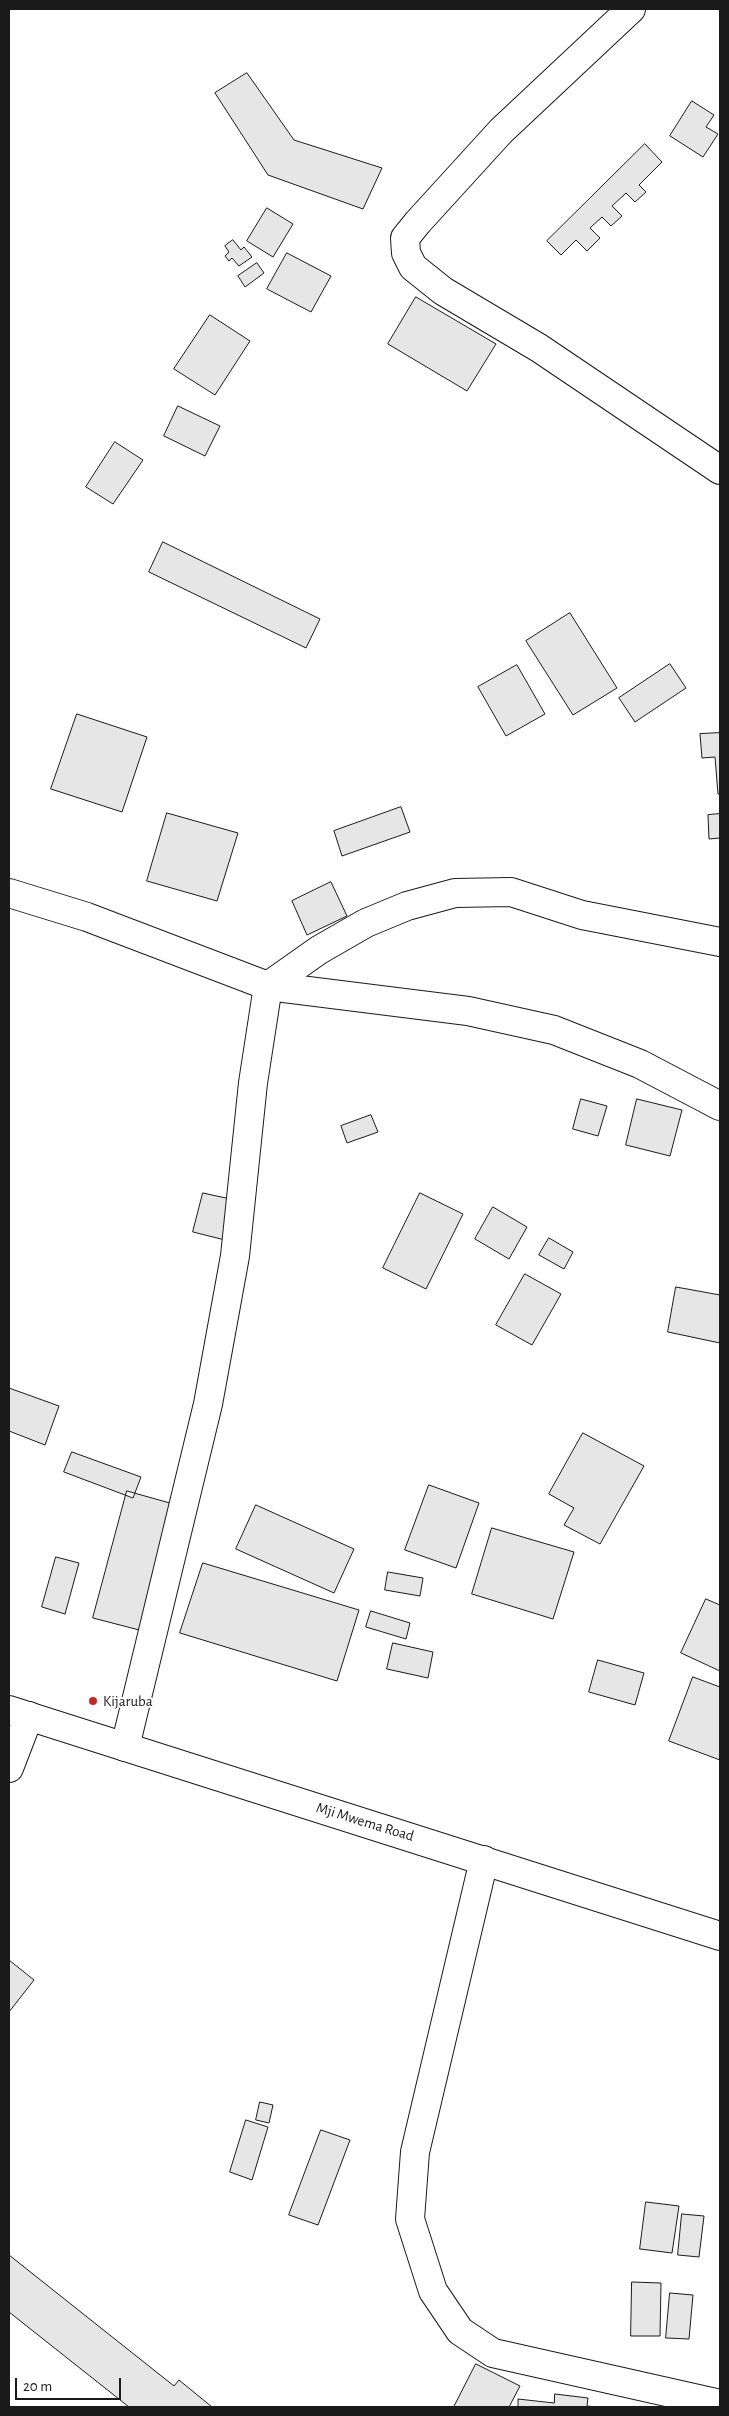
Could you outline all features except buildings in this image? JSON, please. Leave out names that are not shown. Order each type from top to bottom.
[{"type":"street","points":[[631,9],[494,138],[413,227],[405,238],[406,253],[413,267],[444,291],[539,348],[720,470]]},
{"type":"street","points":[[125,1747],[208,1404],[235,1256],[253,1083],[268,986],[319,950],[366,923],[407,906],[456,893],[511,892],[582,916],[720,942]]},
{"type":"street","points":[[9,893],[87,916],[268,986],[468,1012],[554,1030],[640,1064],[720,1106]]},
{"type":"street","points":[[9,1768],[19,1713]]},
{"type":"street","name":"Mji Mwema Road","points":[[19,1713],[720,1936]]},
{"type":"street","points":[[484,1860],[416,2152],[410,2219],[433,2291],[460,2331],[493,2353],[720,2404]]},
{"type":"place","name":"Kijaruba","points":[[93,1701]]}]
